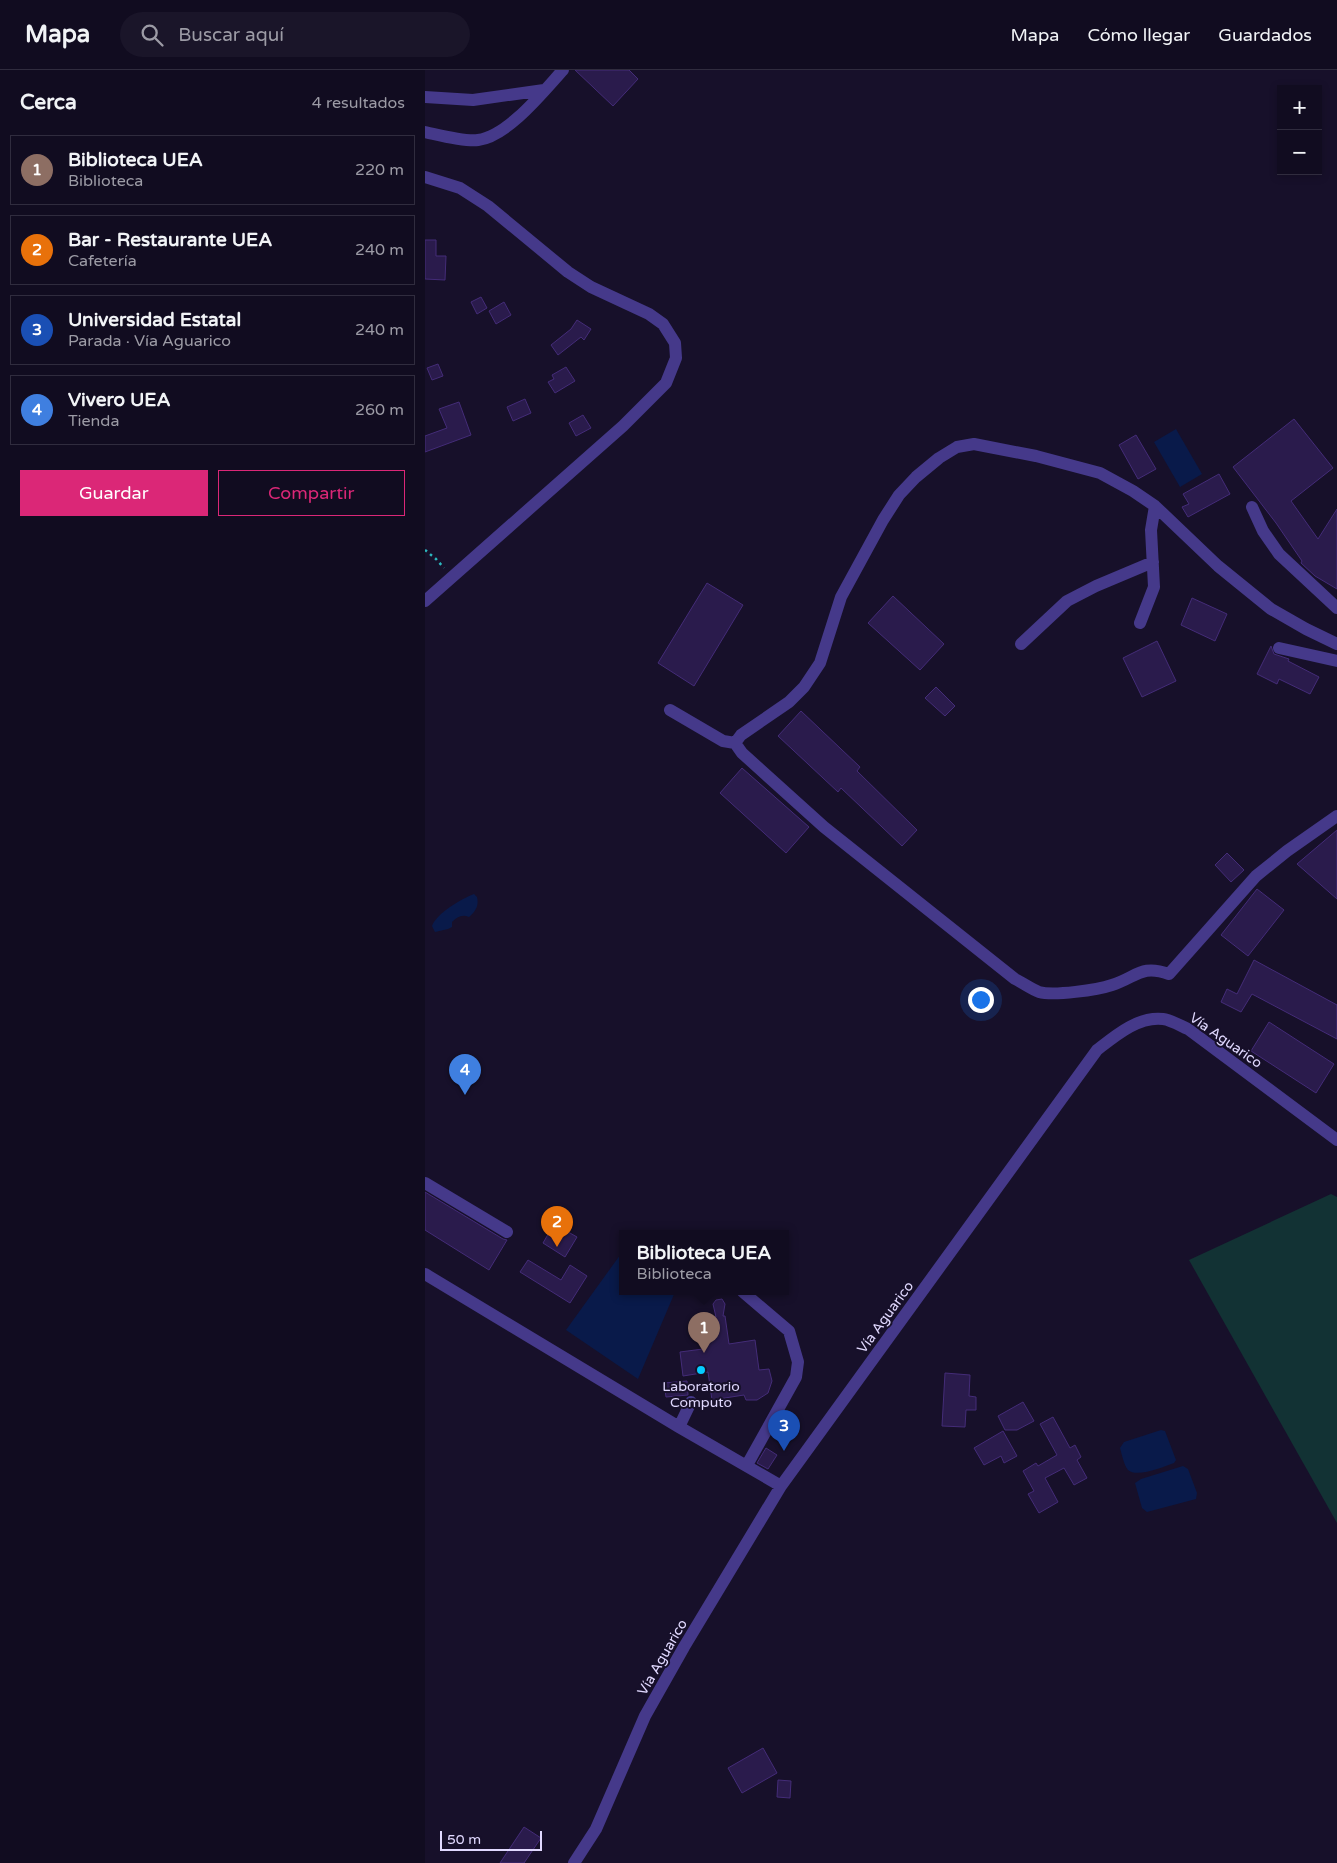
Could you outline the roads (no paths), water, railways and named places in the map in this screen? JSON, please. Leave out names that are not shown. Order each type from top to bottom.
[{"type":"street","points":[[425,132],[478,140],[503,130],[563,70]]},
{"type":"street","points":[[425,97],[473,100],[544,90]]},
{"type":"street","points":[[425,178],[460,188],[488,206],[568,272],[591,287],[649,314],[663,324],[675,343],[676,358],[666,383],[623,426],[425,602]]},
{"type":"street","points":[[735,744],[741,735],[789,702],[804,687],[820,663],[841,598],[883,520],[899,495],[915,477],[939,458],[957,447],[974,444],[1035,456],[1100,474],[1133,490],[1155,506],[1218,566],[1271,609],[1337,644]]},
{"type":"street","points":[[1139,623],[1154,587],[1151,530],[1155,506]]},
{"type":"street","points":[[1252,507],[1263,531],[1279,554],[1337,608]]},
{"type":"street","points":[[1021,644],[1067,601],[1153,562]]},
{"type":"street","points":[[1279,648],[1337,661]]},
{"type":"street","points":[[670,710],[723,741],[735,744],[742,753],[824,827],[1015,979],[1040,992],[1072,993],[1111,986],[1149,969],[1169,974],[1256,876],[1287,851],[1337,816]]},
{"type":"street","name":"Vía Aguarico","points":[[574,1863],[596,1829],[645,1716],[684,1647],[781,1486],[1097,1050],[1118,1033],[1143,1021],[1163,1019],[1188,1029],[1337,1140]]},
{"type":"street","points":[[425,1183],[507,1232]]},
{"type":"street","points":[[425,1274],[781,1486]]},
{"type":"street","points":[[747,1295],[789,1331],[798,1362],[796,1377],[747,1465]]},
{"type":"street","points":[[679,1427],[691,1402]]},
{"type":"water","points":[[1176,429],[1202,474],[1180,487],[1154,442]]},
{"type":"water","points":[[474,894],[477,897],[478,903],[469,917],[458,917],[452,922],[452,927],[435,932],[432,926],[444,911]]},
{"type":"water","points":[[619,1257],[619,1295],[674,1295],[638,1379],[566,1330]]},
{"type":"water","points":[[1161,1430],[1165,1431],[1176,1460],[1174,1463],[1144,1472],[1137,1473],[1128,1470],[1120,1448],[1124,1442]]},
{"type":"water","points":[[1183,1466],[1188,1469],[1197,1493],[1196,1499],[1147,1512],[1142,1508],[1135,1483],[1141,1479]]},
{"type":"place","name":"Vivero UEA","points":[[465,1095]]},
{"type":"place","name":"Bar - Restaurante UEA","points":[[557,1247]]},
{"type":"place","name":"Biblioteca UEA","points":[[704,1353]]},
{"type":"place","name":"Laboratorio Computo","points":[[701,1370]]},
{"type":"place","name":"Universidad Estatal","points":[[784,1451]]}]
